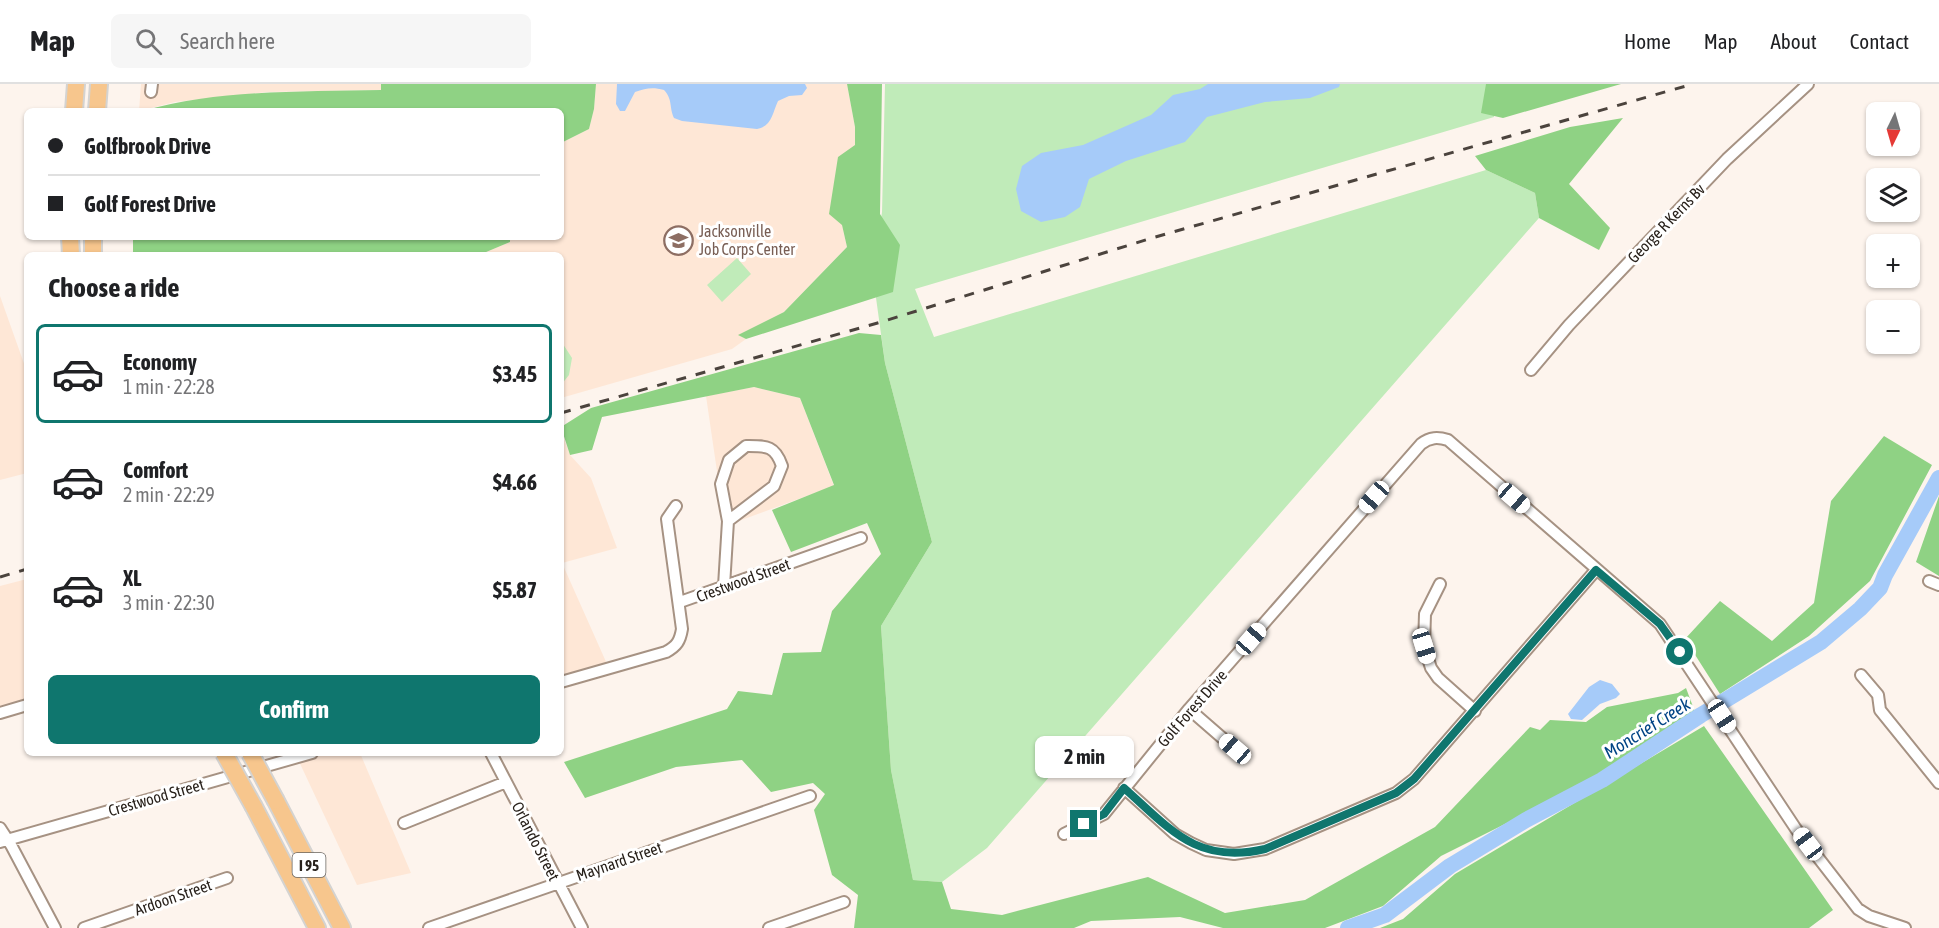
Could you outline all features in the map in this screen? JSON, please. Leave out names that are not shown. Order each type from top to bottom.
[{"type":"highway","points":[[74,108],[76,84]]},
{"type":"highway","points":[[97,108],[99,84]]},
{"type":"highway","name":"I 95","points":[[226,756],[317,928]]},
{"type":"highway","name":"I 95","points":[[252,756],[342,928]]},
{"type":"street","name":"George R Kerns Bv","points":[[1531,370],[1591,301],[1727,159],[1808,84]]},
{"type":"street","name":"Golf Forest Drive","points":[[1064,834],[1104,814],[1189,710],[1420,444],[1432,438],[1440,437],[1448,440],[1596,570]]},
{"type":"street","points":[[724,586],[728,521],[721,484],[729,460],[746,446],[772,448],[778,455],[782,466],[774,486],[728,521]]},
{"type":"street","points":[[676,506],[667,519],[680,602]]},
{"type":"street","name":"Crestwood Street","points":[[564,681],[666,652],[675,647],[681,639],[680,602],[861,538]]},
{"type":"street","points":[[1124,788],[1175,834],[1206,850],[1222,853],[1250,853],[1265,849],[1396,793],[1407,786],[1475,711],[1596,570],[1660,624],[1796,829],[1858,909],[1869,916],[1905,928]]},
{"type":"street","points":[[1440,584],[1425,614],[1424,646],[1431,668],[1438,678],[1475,711]]},
{"type":"street","points":[[1861,675],[1878,695],[1880,710],[1939,783]]},
{"type":"street","points":[[0,713],[24,706]]},
{"type":"street","points":[[1189,710],[1235,749]]},
{"type":"street","name":"Crestwood Street","points":[[3,841],[301,756]]},
{"type":"street","name":"Orlando Street","points":[[493,756],[582,928]]},
{"type":"street","points":[[404,823],[506,782]]},
{"type":"street","name":"Maynard Street","points":[[429,928],[810,796]]},
{"type":"street","points":[[0,828],[3,841],[55,928]]},
{"type":"street","name":"Ardoon Street","points":[[84,928],[227,878]]},
{"type":"street","points":[[769,928],[844,902]]},
{"type":"shaded area","points":[[141,84],[381,84],[381,90],[268,92],[139,108]]},
{"type":"shaded area","name":"Jacksonville Job Corps Center","points":[[596,84],[847,84],[855,127],[855,145],[842,225],[847,247],[784,312],[739,335],[746,339],[732,349],[564,397],[564,252],[486,252],[510,240],[564,240],[564,142],[589,129],[594,109]]},
{"type":"shaded area","points":[[0,296],[24,364],[24,474],[0,480]]},
{"type":"shaded area","points":[[754,387],[800,398],[834,486],[725,526],[706,396]]},
{"type":"shaded area","points":[[564,438],[570,455],[591,478],[617,548],[564,562]]},
{"type":"shaded area","points":[[564,567],[607,664],[564,676]]},
{"type":"shaded area","points":[[24,580],[24,712],[0,719],[0,586]]},
{"type":"shaded area","points":[[296,756],[361,756],[411,873],[357,885]]},
{"type":"green space","points":[[381,84],[596,84],[594,109],[589,129],[564,142],[564,108],[155,108],[231,95],[381,90]]},
{"type":"green space","points":[[847,84],[882,84],[880,214],[900,245],[893,292],[746,339],[738,335],[784,312],[847,247],[842,225],[829,214],[838,157],[855,145],[855,127]]},
{"type":"green space","points":[[885,84],[1496,84],[1494,117],[915,289],[934,337],[1486,170],[1535,193],[1539,218],[987,848],[942,882],[913,880],[891,770],[881,626],[932,542],[885,363],[873,276],[882,212]]},
{"type":"green space","points":[[1486,84],[1621,84],[1503,118],[1481,113]]},
{"type":"green space","points":[[1623,118],[1569,184],[1610,228],[1599,250],[1539,218],[1535,193],[1486,170],[1475,156],[1570,127]]},
{"type":"green space","points":[[133,240],[510,240],[486,252],[133,252]]},
{"type":"green space","points":[[737,258],[751,274],[722,302],[707,285]]},
{"type":"green space","points":[[859,333],[881,335],[885,363],[932,542],[881,626],[891,770],[913,880],[942,882],[951,909],[1002,915],[1148,877],[1225,913],[1305,900],[1435,827],[1530,727],[1540,730],[1550,720],[1586,722],[1607,707],[1678,693],[1686,688],[1695,712],[1601,776],[1441,856],[1383,906],[1325,928],[1223,928],[1180,917],[1091,921],[1074,928],[854,928],[858,895],[832,875],[814,810],[825,794],[813,783],[771,792],[742,760],[676,767],[585,798],[564,762],[727,709],[738,691],[772,695],[783,653],[821,652],[832,611],[881,554],[867,523],[791,552],[772,510],[834,485],[800,398],[754,387],[602,417],[592,450],[570,455],[564,436],[564,425],[591,408]]},
{"type":"green space","points":[[564,346],[572,358],[569,375],[564,381]]},
{"type":"green space","points":[[1884,436],[1932,465],[1870,581],[1809,636],[1720,694],[1685,639],[1720,601],[1772,641],[1814,603],[1831,501]]},
{"type":"green space","points":[[1939,496],[1939,576],[1916,562]]},
{"type":"green space","points":[[1704,726],[1833,910],[1809,928],[1380,928],[1403,919],[1455,874]]},
{"type":"water","points":[[617,84],[805,84],[807,88],[802,95],[789,96],[778,101],[769,122],[757,129],[682,121],[674,118],[667,94],[664,90],[656,88],[635,92],[625,111],[620,111],[616,104]]},
{"type":"water","points":[[1208,84],[1340,84],[1339,87],[1310,98],[1265,102],[1207,117],[1185,142],[1126,161],[1089,179],[1080,207],[1065,217],[1041,222],[1021,211],[1016,189],[1022,166],[1041,153],[1083,145],[1151,115],[1173,95],[1200,89]]},
{"type":"water","points":[[1600,680],[1612,684],[1620,694],[1600,704],[1582,720],[1571,719],[1568,714],[1589,687]]},
{"type":"waterway","name":"Moncrief Creek","points":[[1348,928],[1385,915],[1450,866],[1526,820],[1602,780],[1701,715],[1821,642],[1860,609],[1880,588],[1939,478]]},
{"type":"railway","points":[[564,412],[881,322],[1152,238],[1693,84]]},
{"type":"railway","points":[[0,577],[24,570]]},
{"type":"place","name":"Jacksonville Job Corps Center","points":[[678,240]]},
{"type":"route","points":[[1084,824],[1104,814],[1124,788],[1175,834],[1191,843],[1206,850],[1222,853],[1250,853],[1265,849],[1396,793],[1414,779],[1475,711],[1596,570],[1660,624],[1680,652]]}]
